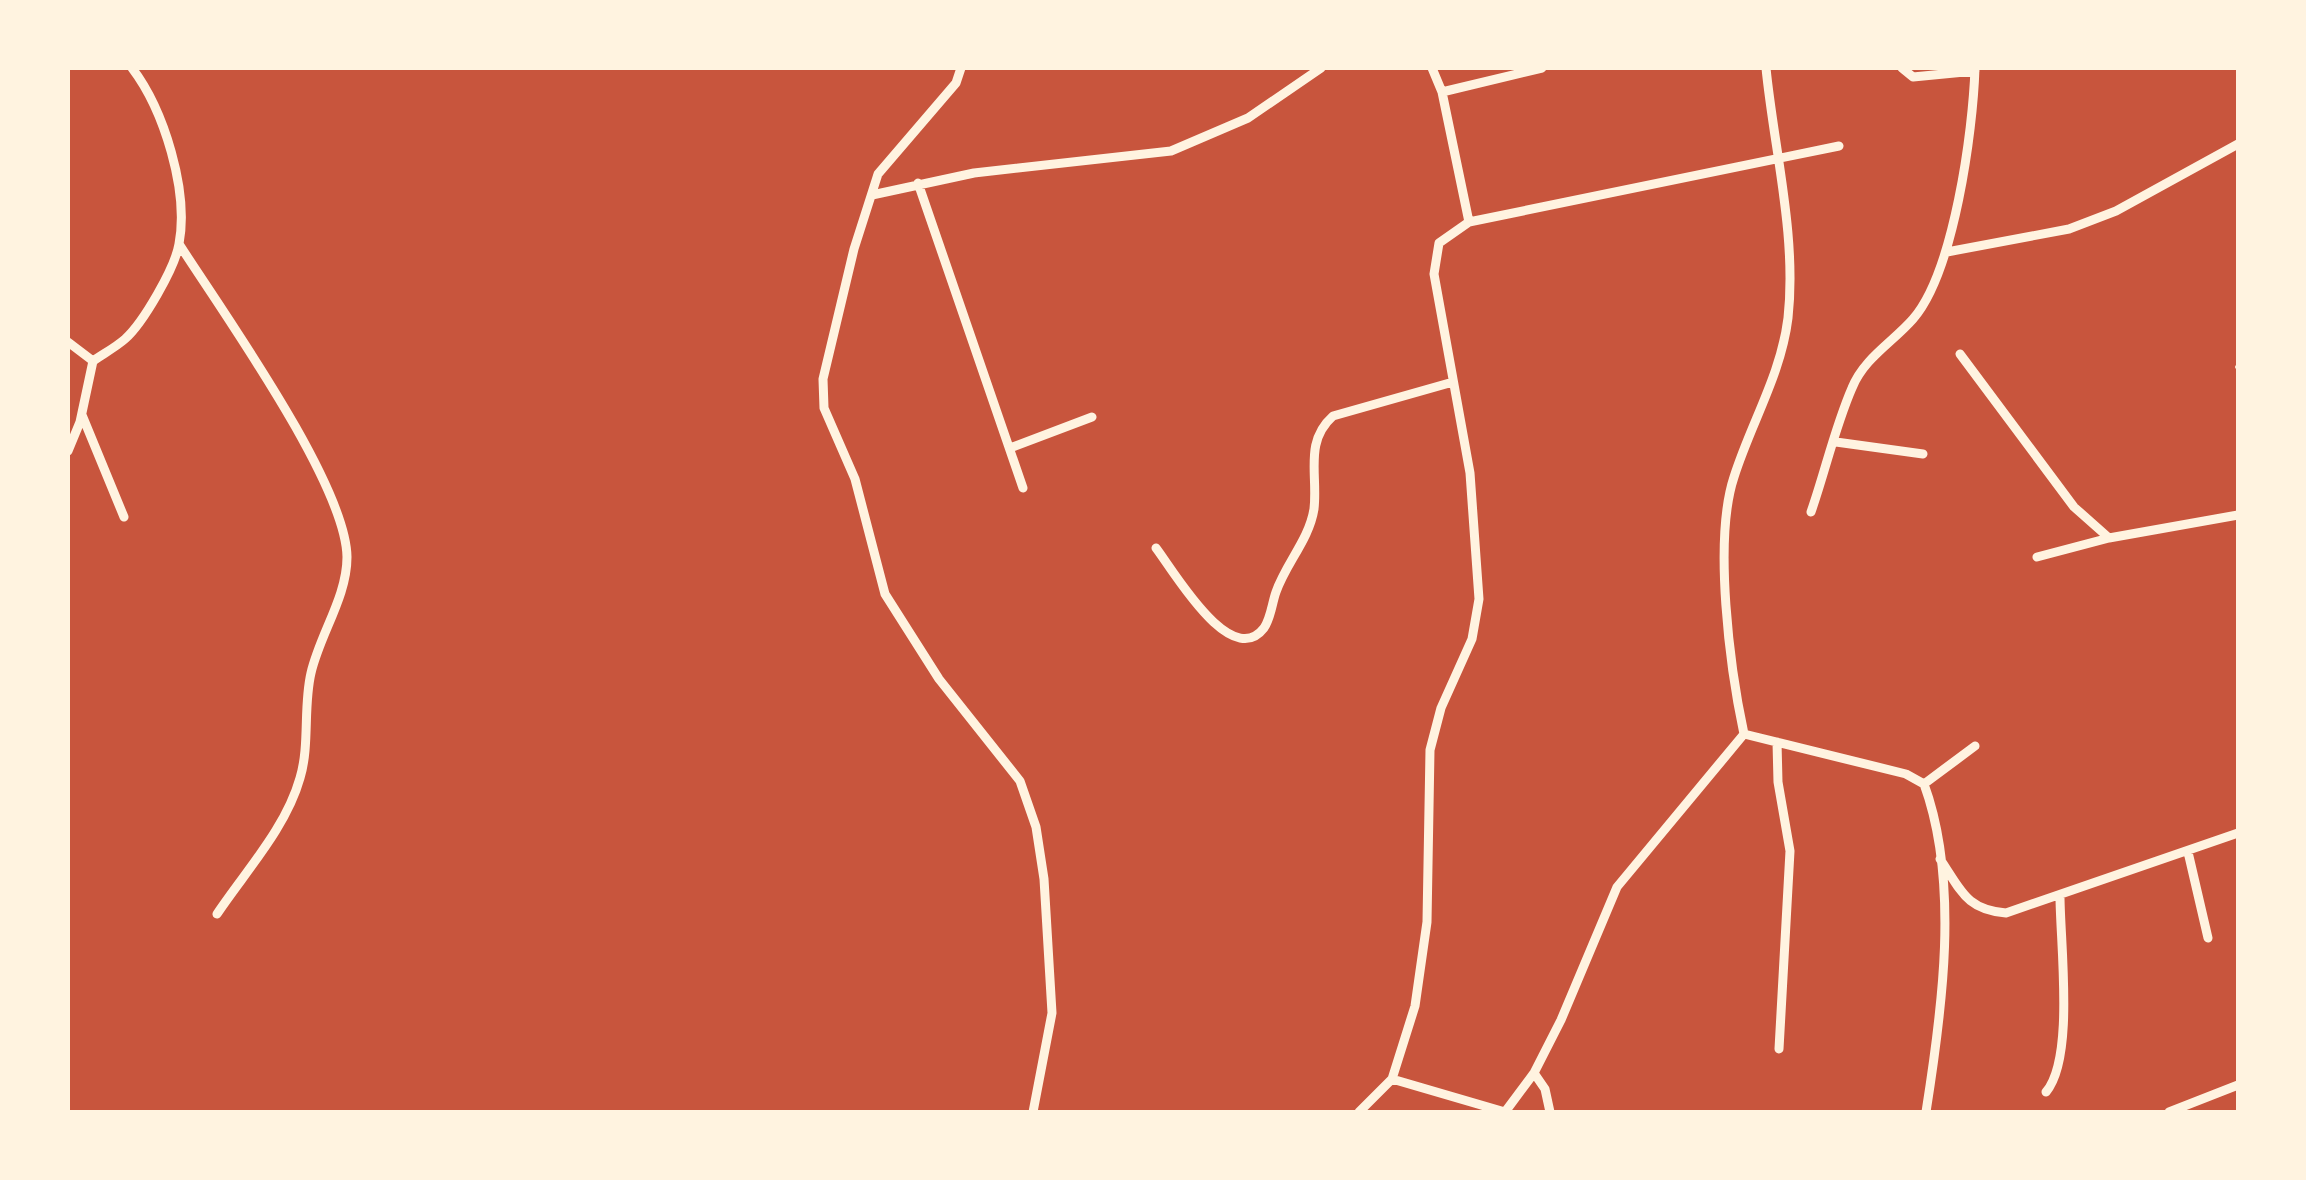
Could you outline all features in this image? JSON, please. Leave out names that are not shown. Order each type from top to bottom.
[{"type":"street","points":[[68,450],[82,415],[93,361],[127,338],[163,282],[179,244],[176,169],[155,102],[133,68]]},
{"type":"street","points":[[961,68],[956,83],[931,115],[890,154],[872,195],[823,379],[824,408],[856,479],[885,594],[939,679],[1020,781],[1036,827],[1044,879],[1052,1014],[1033,1112]]},
{"type":"street","points":[[872,195],[918,183],[1171,150],[1248,118],[1321,68]]},
{"type":"street","points":[[1432,68],[1442,92],[1469,222]]},
{"type":"street","points":[[1442,92],[1542,68]]},
{"type":"street","points":[[1744,734],[1732,680],[1726,617],[1728,502],[1771,388],[1787,321],[1786,229],[1766,68]]},
{"type":"street","points":[[1811,512],[1852,385],[1882,345],[1913,319],[1947,252],[1975,69],[1913,77],[1902,68]]},
{"type":"street","points":[[1947,252],[2023,240],[2084,223],[2116,211],[2238,144]]},
{"type":"street","points":[[1359,1112],[1392,1079],[1415,1006],[1427,922],[1430,750],[1441,708],[1472,639],[1478,599],[1470,473],[1433,259],[1439,242],[1469,222],[1839,146]]},
{"type":"street","points":[[918,183],[1023,488]]},
{"type":"street","points":[[179,244],[274,392],[341,518],[347,560],[343,584],[311,672],[300,778],[274,833],[217,914]]},
{"type":"street","points":[[68,342],[93,361]]},
{"type":"street","points":[[1960,354],[2074,508],[2109,538]]},
{"type":"street","points":[[1156,548],[1216,627],[1230,637],[1252,637],[1263,629],[1276,590],[1309,527],[1313,457],[1322,426],[1333,416],[1453,382]]},
{"type":"street","points":[[82,415],[124,517]]},
{"type":"street","points":[[1010,448],[1092,416]]},
{"type":"street","points":[[1836,442],[1923,454]]},
{"type":"street","points":[[2037,557],[2109,538],[2238,515]]},
{"type":"street","points":[[1744,734],[1906,774],[1924,784],[1940,859],[1942,1012],[1926,1112]]},
{"type":"street","points":[[1392,1079],[1506,1112],[1534,1072],[1617,887],[1744,734]]},
{"type":"street","points":[[1777,742],[1778,782],[1790,851],[1779,1050]]},
{"type":"street","points":[[1924,784],[1975,746]]},
{"type":"street","points":[[1940,859],[1968,900],[1982,911],[2006,913],[2238,833]]},
{"type":"street","points":[[2188,852],[2208,938]]},
{"type":"street","points":[[2046,1092],[2059,1073],[2062,1048],[2060,896]]},
{"type":"street","points":[[1534,1072],[1545,1089],[1550,1112]]},
{"type":"street","points":[[2169,1112],[2238,1085]]}]
